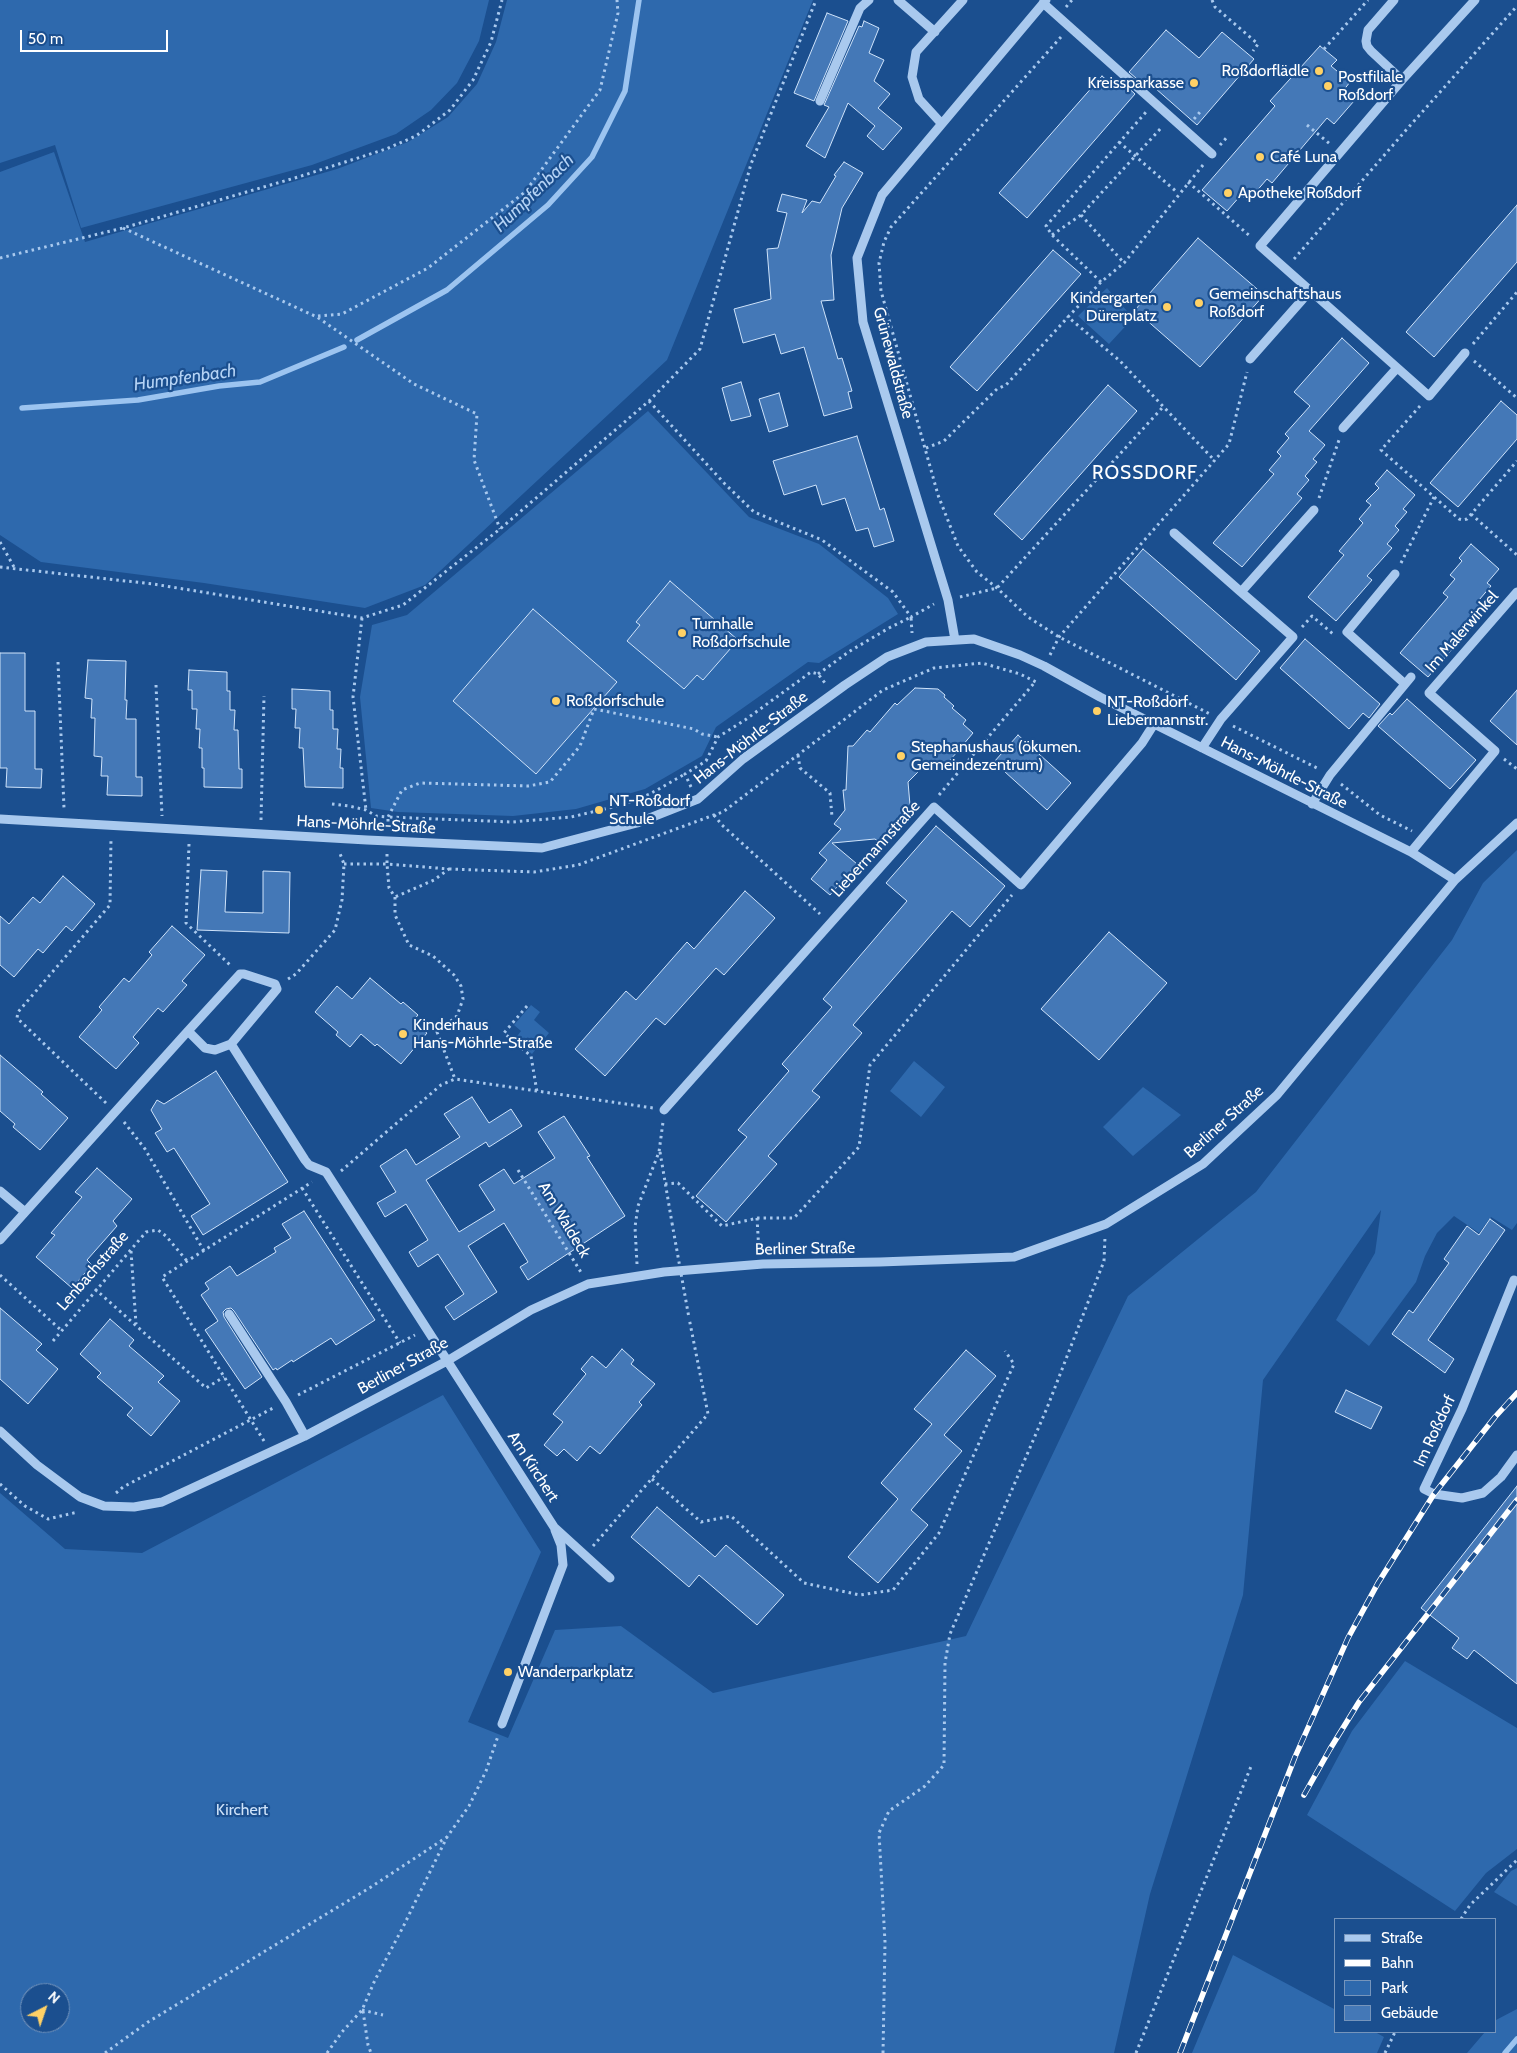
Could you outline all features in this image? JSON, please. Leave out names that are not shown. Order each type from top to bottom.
[{"type":"street","points":[[820,101],[860,8],[869,0]]},
{"type":"street","points":[[898,0],[935,32]]},
{"type":"street","points":[[941,123],[919,99],[912,77],[916,52],[963,0]]},
{"type":"street","points":[[1394,0],[1368,30],[1366,41],[1371,51],[1402,80]]},
{"type":"street","points":[[1465,353],[1429,396],[1260,246],[1402,80],[1475,0]]},
{"type":"street","points":[[1045,2],[1070,27],[1212,154]]},
{"type":"street","name":"Grünewaldstraße","points":[[955,640],[948,600],[863,322],[857,258],[882,195],[1045,2]]},
{"type":"street","points":[[1250,359],[1310,291]]},
{"type":"street","points":[[1344,428],[1397,368]]},
{"type":"street","points":[[1241,592],[1314,510]]},
{"type":"street","points":[[1174,533],[1293,637],[1221,720],[1202,748]]},
{"type":"street","points":[[1312,804],[1330,775],[1408,681],[1347,632],[1395,574]]},
{"type":"street","name":"Im Malerwinkel","points":[[1424,836],[1495,751],[1429,693],[1517,592]]},
{"type":"street","name":"Hans-Möhrle-Straße","points":[[0,819],[542,848],[637,823],[698,799],[743,759],[887,657],[926,642],[974,639],[1020,655],[1410,852],[1455,880]]},
{"type":"street","points":[[1020,885],[1142,743],[1154,724]]},
{"type":"street","name":"Liebermannstraße","points":[[664,1110],[934,807],[1020,885]]},
{"type":"street","name":"Berliner Straße","points":[[0,1431],[37,1465],[80,1497],[104,1506],[134,1507],[162,1502],[271,1453],[447,1361],[531,1310],[588,1284],[664,1272],[760,1264],[880,1262],[1014,1256],[1106,1224],[1202,1164],[1277,1096],[1455,880],[1517,823]]},
{"type":"street","points":[[1410,852],[1424,836]]},
{"type":"street","points":[[0,1240],[188,1031],[240,974],[275,984],[277,989],[230,1044],[218,1049],[209,1049],[188,1031]]},
{"type":"street","points":[[230,1044],[305,1160],[309,1165],[326,1172],[447,1361]]},
{"type":"street","points":[[0,1191],[25,1212]]},
{"type":"street","name":"Im Roßdorf","points":[[1514,1280],[1462,1409],[1424,1489],[1434,1494],[1462,1498],[1483,1494],[1500,1477],[1517,1455]]},
{"type":"street","points":[[228,1314],[286,1402],[304,1436]]},
{"type":"street","name":"Am Kirchert","points":[[447,1361],[554,1527],[610,1578]]},
{"type":"street","points":[[502,1724],[563,1565],[561,1545],[554,1527]]},
{"type":"path","points":[[0,258],[123,228],[298,178],[386,149],[416,136],[450,110],[473,80],[491,42],[502,0]]},
{"type":"path","points":[[317,316],[342,314],[428,268],[524,192],[600,90],[618,13],[617,0]]},
{"type":"path","points":[[0,567],[152,584],[362,618],[403,605],[500,530],[650,401],[700,349],[751,164],[816,0]]},
{"type":"path","points":[[1212,0],[1215,7],[1258,44],[1253,51]]},
{"type":"path","points":[[1324,49],[1368,0]]},
{"type":"path","points":[[1286,269],[1407,128],[1517,6]]},
{"type":"path","points":[[1070,27],[891,227],[884,242],[879,262],[881,291],[902,369],[938,495],[958,546],[977,572],[998,588],[1028,617],[1059,637],[1330,775],[1380,815],[1424,836]]},
{"type":"path","points":[[1101,282],[1052,235],[1046,226],[1154,103]]},
{"type":"path","points":[[1052,235],[1082,214],[1170,117]]},
{"type":"path","points":[[1307,125],[1340,153]]},
{"type":"path","points":[[926,448],[944,441],[997,389],[1006,385],[1101,282],[1124,263],[1173,204],[1178,194],[1228,136]]},
{"type":"path","points":[[1119,142],[1178,194]]},
{"type":"path","points":[[1188,182],[1260,246]]},
{"type":"path","points":[[1082,214],[1124,263]]},
{"type":"path","points":[[123,228],[317,316],[414,384],[477,414],[474,460],[500,530]]},
{"type":"path","points":[[1517,292],[1465,353],[1517,398]]},
{"type":"path","points":[[1068,317],[1120,361],[1215,461]]},
{"type":"path","points":[[1161,522],[1229,444],[1250,359]]},
{"type":"path","points":[[1429,396],[1381,450],[1459,519],[1463,520],[1471,514],[1517,461]]},
{"type":"path","points":[[650,401],[724,483],[754,512],[822,540],[893,592],[911,617],[914,647]]},
{"type":"path","points":[[818,674],[850,651],[888,628],[935,604],[998,588],[1163,407]]},
{"type":"path","points":[[1314,510],[1339,440]]},
{"type":"path","points":[[1406,552],[1434,497]]},
{"type":"path","points":[[1471,514],[1517,555]]},
{"type":"path","points":[[0,542],[15,568]]},
{"type":"path","points":[[1293,637],[1312,616],[1327,628]]},
{"type":"path","points":[[362,618],[352,698],[366,810]]},
{"type":"path","points":[[58,662],[64,822]]},
{"type":"path","points":[[332,804],[366,810],[376,816],[388,817],[512,822],[571,817],[622,805],[650,794],[685,774],[706,761],[718,737],[745,720],[806,674],[811,672],[818,674],[833,694]]},
{"type":"path","points":[[156,685],[163,828]]},
{"type":"path","points":[[261,834],[264,696]]},
{"type":"path","points":[[455,1079],[437,1032],[457,1016],[463,999],[461,986],[454,975],[433,956],[409,945],[394,915],[395,897],[389,888],[387,864],[388,817],[402,790],[420,783],[528,786],[550,782],[580,746],[594,708],[656,723],[694,729],[702,734],[718,737]]},
{"type":"path","points":[[798,755],[800,768],[830,793],[832,817]]},
{"type":"path","points":[[685,774],[698,799]]},
{"type":"path","points":[[714,816],[830,924]]},
{"type":"path","points":[[112,825],[110,905],[18,1012],[16,1018],[115,1112],[145,1149],[204,1250]]},
{"type":"path","points":[[189,830],[186,924],[240,974]]},
{"type":"path","points":[[296,974],[335,930],[342,900],[344,864],[387,864],[449,869],[434,880],[395,897]]},
{"type":"path","points":[[665,1184],[678,1183],[722,1226],[757,1218],[794,1218],[859,1147],[870,1064],[1020,885]]},
{"type":"path","points":[[527,1006],[504,1033],[531,1056],[536,1092]]},
{"type":"path","points":[[271,1453],[162,1277],[326,1172],[337,1174],[441,1085],[455,1079],[664,1110],[659,1152],[638,1206],[635,1228],[638,1277]]},
{"type":"path","points":[[585,1555],[708,1414],[659,1152]]},
{"type":"path","name":"Am Waldeck","points":[[518,1170],[588,1284]]},
{"type":"path","points":[[302,1188],[400,1344]]},
{"type":"path","points":[[757,1218],[760,1264]]},
{"type":"path","points":[[883,2053],[885,1942],[880,1832],[889,1811],[925,1786],[944,1764],[945,1663],[950,1634],[1047,1408],[1104,1261],[1106,1224]]},
{"type":"path","name":"Lenbachstraße","points":[[0,1275],[62,1331],[95,1289],[146,1232],[158,1230],[166,1236],[187,1261]]},
{"type":"path","points":[[131,1250],[136,1325]]},
{"type":"path","points":[[95,1289],[206,1388],[224,1378]]},
{"type":"path","points":[[0,1484],[25,1506],[48,1519],[104,1506],[122,1486],[427,1329]]},
{"type":"path","points":[[53,1341],[62,1331]]},
{"type":"path","points":[[652,1479],[701,1522],[732,1516],[804,1583],[860,1595],[893,1590],[939,1533],[1014,1364],[1005,1351]]},
{"type":"path","points":[[327,2053],[342,2032],[362,2010],[375,1980],[447,1837],[468,1806],[486,1771],[502,1724]]},
{"type":"path","points":[[1136,2053],[1252,1764]]},
{"type":"path","points":[[105,2053],[148,2022],[371,1887],[447,1837]]},
{"type":"path","points":[[1462,1918],[1470,1905],[1517,1860]]},
{"type":"path","points":[[362,2010],[383,2015]]},
{"type":"path","points":[[362,2010],[371,2053]]},
{"type":"path","points":[[1385,2053],[1395,2033]]},
{"type":"green space","points":[[0,0],[489,0],[479,41],[457,83],[431,110],[396,134],[312,165],[81,228],[55,145],[0,163]]},
{"type":"green space","points":[[507,0],[813,0],[667,360],[425,585],[365,608],[204,583],[41,562],[0,535],[0,172],[54,152],[85,242],[337,169],[408,142],[448,117],[477,84],[496,42]]},
{"type":"green space","points":[[1107,288],[1133,318],[1109,344],[1078,316]]},
{"type":"green space","points":[[648,411],[749,517],[819,544],[888,598],[898,614],[819,663],[808,662],[716,727],[702,756],[645,789],[576,809],[513,816],[398,812],[371,808],[360,697],[372,625],[407,615]]},
{"type":"green space","name":"Kirchert","points":[[1517,850],[1517,1223],[1512,1230],[1491,1217],[1479,1233],[1454,1216],[1437,1233],[1425,1256],[1416,1282],[1369,1346],[1336,1320],[1375,1253],[1381,1210],[1263,1380],[1243,1595],[1150,1894],[1114,2053],[0,2053],[0,1493],[65,1549],[142,1553],[443,1395],[541,1552],[468,1722],[508,1738],[555,1630],[621,1626],[713,1693],[966,1636],[1128,1296],[1256,1192],[1452,940],[1483,883]]},
{"type":"green space","points":[[531,1005],[540,1012],[534,1020],[549,1033],[532,1054],[515,1039],[521,1031],[514,1025]]},
{"type":"green space","points":[[914,1061],[945,1087],[921,1117],[890,1091]]},
{"type":"green space","points":[[1143,1087],[1181,1115],[1133,1156],[1103,1127]]},
{"type":"green space","points":[[1405,1661],[1517,1728],[1517,1849],[1486,1873],[1455,1911],[1307,1815],[1352,1731]]},
{"type":"green space","points":[[1517,1868],[1517,1906],[1494,1892],[1511,1871]]},
{"type":"green space","points":[[1233,1955],[1334,2009],[1334,2033],[1377,2033],[1384,2037],[1377,2053],[1192,2053]]},
{"type":"green space","points":[[1517,2009],[1517,2053],[1467,2053],[1484,2033],[1497,2033],[1497,2019]]},
{"type":"building","points":[[827,13],[848,21],[814,101],[794,93]]},
{"type":"building","points":[[864,21],[879,28],[869,53],[884,60],[874,81],[890,94],[878,108],[902,128],[883,150],[867,136],[875,126],[848,103],[825,158],[806,146],[829,107],[824,105],[859,26],[862,27]]},
{"type":"building","points":[[1166,30],[1199,58],[1222,32],[1254,59],[1197,125],[1147,81],[1144,85],[1129,72]]},
{"type":"building","points":[[1320,46],[1337,60],[1331,66],[1350,82],[1343,91],[1354,101],[1334,124],[1327,118],[1272,183],[1267,179],[1248,201],[1241,195],[1227,211],[1202,190],[1275,106],[1270,101]]},
{"type":"building","points":[[1102,76],[1116,88],[1121,81],[1135,94],[1027,218],[999,193]]},
{"type":"building","points":[[844,162],[863,173],[842,208],[831,255],[834,300],[821,301],[838,359],[842,358],[852,391],[848,392],[852,408],[824,416],[804,347],[781,354],[775,334],[743,343],[734,309],[771,299],[767,249],[778,248],[787,213],[777,211],[782,194],[807,200],[802,213],[812,201],[820,203],[836,176],[834,175]]},
{"type":"building","points":[[1517,205],[1517,262],[1434,357],[1406,332]]},
{"type":"building","name":"Gemeinschaftshaus Roßdorf","points":[[1198,238],[1264,295],[1200,367],[1135,310]]},
{"type":"building","points":[[1053,250],[1081,274],[977,391],[950,367]]},
{"type":"building","points":[[1342,338],[1369,363],[1309,431],[1325,445],[1313,459],[1317,462],[1305,476],[1309,480],[1297,494],[1302,498],[1242,567],[1213,543],[1274,474],[1269,470],[1281,456],[1277,452],[1289,438],[1285,434],[1310,406],[1294,392]]},
{"type":"building","points":[[741,382],[751,416],[731,421],[722,388]]},
{"type":"building","points":[[1108,385],[1137,411],[1022,540],[994,514]]},
{"type":"building","points":[[779,393],[788,426],[769,432],[759,399]]},
{"type":"building","points":[[1501,401],[1517,415],[1517,439],[1458,507],[1430,483]]},
{"type":"building","points":[[857,436],[880,510],[884,508],[894,541],[874,547],[868,528],[856,531],[845,498],[822,505],[816,485],[784,495],[773,461]]},
{"type":"building","points":[[1387,470],[1415,495],[1403,509],[1407,512],[1395,526],[1399,530],[1387,544],[1392,548],[1367,576],[1372,580],[1336,621],[1308,597],[1344,555],[1339,551],[1363,523],[1359,519],[1371,505],[1366,501],[1379,488],[1375,484]]},
{"type":"building","points":[[1471,544],[1499,569],[1487,583],[1491,586],[1479,600],[1483,604],[1471,617],[1476,622],[1428,677],[1400,653],[1448,597],[1443,593],[1455,579],[1450,575],[1462,561],[1459,558]]},
{"type":"building","points":[[1143,549],[1260,651],[1236,680],[1119,577]]},
{"type":"building","name":"Turnhalle Roßdorfschule","points":[[670,581],[738,640],[703,680],[697,675],[684,689],[627,641],[640,625],[636,622]]},
{"type":"building","points":[[533,609],[617,682],[536,774],[453,701]]},
{"type":"building","points":[[1305,639],[1380,704],[1369,718],[1363,713],[1349,729],[1280,668]]},
{"type":"building","points":[[0,653],[25,653],[25,711],[35,711],[35,769],[42,769],[41,788],[6,787],[7,768],[0,768]]},
{"type":"building","points":[[88,660],[126,661],[126,719],[136,719],[136,777],[142,777],[142,796],[107,795],[108,776],[101,776],[102,757],[94,756],[95,718],[91,718],[92,699],[85,698]]},
{"type":"building","points":[[189,670],[227,672],[230,710],[235,710],[234,730],[238,730],[239,769],[242,769],[242,788],[204,787],[202,748],[199,748],[200,729],[196,729],[197,709],[192,709],[192,690],[188,690]]},
{"type":"building","name":"Stephanushaus (ökumen. Gemeindezentrum)","points":[[915,688],[938,689],[954,706],[952,708],[966,720],[963,724],[973,733],[946,765],[924,766],[908,782],[910,805],[913,808],[897,829],[893,827],[879,842],[875,839],[832,843],[857,864],[830,895],[811,879],[827,860],[819,853],[841,829],[834,824],[845,810],[843,790],[846,790],[848,746],[853,746],[867,730],[870,732],[895,703],[897,705]]},
{"type":"building","points":[[292,689],[330,691],[333,729],[338,729],[337,749],[341,749],[340,768],[343,768],[343,788],[305,787],[303,748],[299,748],[300,728],[295,728],[296,709],[292,709]]},
{"type":"building","points":[[1517,690],[1517,745],[1490,721]]},
{"type":"building","points":[[1407,699],[1476,760],[1450,789],[1378,726]]},
{"type":"building","points":[[1018,735],[1071,783],[1047,810],[994,762]]},
{"type":"building","points":[[936,826],[1005,886],[970,927],[952,911],[853,1025],[862,1033],[812,1091],[820,1097],[768,1156],[777,1164],[726,1222],[696,1196],[747,1137],[738,1130],[789,1071],[782,1064],[832,1007],[823,999],[907,901],[886,883]]},
{"type":"building","points":[[201,870],[227,871],[225,912],[263,913],[263,871],[290,872],[289,933],[197,930]]},
{"type":"building","points":[[63,876],[95,904],[72,931],[66,926],[43,953],[38,949],[14,977],[0,965],[0,916],[9,924],[33,897],[40,903]]},
{"type":"building","points":[[745,891],[775,918],[724,975],[716,968],[665,1025],[656,1018],[605,1076],[575,1049],[626,991],[636,1000],[687,942],[694,949]]},
{"type":"building","points":[[172,926],[205,955],[182,981],[187,985],[163,1012],[158,1008],[133,1037],[139,1043],[116,1069],[79,1037],[102,1010],[99,1007],[124,978],[129,982],[152,955],[149,952]]},
{"type":"building","points":[[1109,932],[1167,983],[1099,1060],[1041,1009]]},
{"type":"building","name":"Kinderhaus Hans-Möhrle-Straße","points":[[370,978],[401,1004],[403,1002],[418,1015],[413,1021],[427,1033],[401,1064],[377,1044],[375,1046],[361,1034],[350,1047],[336,1035],[338,1032],[315,1012],[337,986],[352,999]]},
{"type":"building","points":[[0,1055],[43,1092],[41,1094],[68,1118],[40,1150],[13,1127],[15,1124],[0,1111]]},
{"type":"building","points":[[216,1071],[288,1182],[203,1235],[191,1216],[210,1204],[174,1148],[167,1152],[155,1133],[162,1129],[151,1110],[157,1100],[164,1104]]},
{"type":"building","points":[[472,1097],[489,1123],[511,1109],[522,1126],[489,1147],[486,1142],[426,1180],[459,1232],[495,1210],[479,1185],[504,1169],[514,1184],[555,1158],[538,1132],[564,1116],[590,1156],[587,1157],[625,1216],[528,1280],[520,1267],[528,1262],[504,1223],[468,1246],[497,1292],[454,1320],[445,1307],[464,1294],[438,1254],[418,1267],[409,1252],[428,1240],[406,1204],[385,1217],[377,1203],[396,1192],[380,1166],[406,1149],[416,1165],[460,1137],[444,1114]]},
{"type":"building","points":[[97,1168],[132,1199],[113,1221],[117,1226],[87,1260],[92,1265],[72,1288],[36,1257],[55,1235],[51,1233],[82,1197],[75,1192]]},
{"type":"building","points":[[304,1211],[375,1320],[336,1345],[331,1338],[293,1362],[292,1360],[277,1370],[276,1368],[273,1370],[234,1311],[231,1308],[226,1309],[223,1312],[224,1317],[262,1377],[245,1389],[205,1330],[218,1321],[201,1295],[209,1289],[205,1283],[230,1266],[237,1276],[276,1252],[274,1248],[291,1238],[282,1224]]},
{"type":"building","points":[[1490,1219],[1505,1230],[1428,1340],[1454,1359],[1445,1373],[1392,1334],[1409,1310],[1413,1313],[1449,1263],[1444,1259],[1467,1226],[1479,1235]]},
{"type":"building","points":[[0,1308],[42,1344],[36,1350],[58,1369],[28,1404],[0,1379]]},
{"type":"building","points":[[110,1319],[134,1340],[129,1346],[164,1376],[158,1382],[180,1401],[151,1436],[127,1415],[133,1408],[97,1377],[101,1373],[80,1354]]},
{"type":"building","points":[[622,1349],[634,1360],[631,1364],[655,1384],[639,1402],[642,1405],[600,1454],[590,1446],[577,1461],[564,1449],[557,1456],[544,1445],[563,1422],[553,1414],[586,1374],[581,1369],[592,1356],[606,1368]]},
{"type":"building","points":[[966,1350],[996,1376],[944,1435],[962,1451],[911,1510],[928,1525],[878,1583],[848,1557],[898,1499],[881,1483],[932,1424],[914,1409]]},
{"type":"building","points":[[1346,1390],[1382,1407],[1371,1429],[1335,1412]]},
{"type":"building","points":[[1517,1486],[1517,1684],[1474,1650],[1467,1659],[1452,1648],[1459,1638],[1421,1608]]},
{"type":"building","points":[[657,1507],[715,1557],[726,1545],[784,1595],[757,1625],[699,1575],[689,1587],[631,1537]]},
{"type":"waterway","name":"Humpfenbach","points":[[357,340],[447,290],[548,205],[592,157],[625,91],[639,0]]},
{"type":"waterway","name":"Humpfenbach","points":[[22,408],[138,400],[219,386],[260,382],[344,347]]},
{"type":"waterway","points":[[1505,2053],[1517,2039]]},
{"type":"railway","points":[[1180,2053],[1295,1757],[1348,1638],[1378,1583],[1434,1494],[1495,1417],[1517,1393]]},
{"type":"railway","points":[[1304,1795],[1359,1702],[1517,1500]]},
{"type":"place","name":"Roßdorflädle","points":[[1319,71]]},
{"type":"place","name":"Kreissparkasse","points":[[1194,83]]},
{"type":"place","name":"Postfiliale Roßdorf","points":[[1328,86]]},
{"type":"place","name":"Café Luna","points":[[1260,157]]},
{"type":"place","name":"Apotheke Roßdorf","points":[[1228,193]]},
{"type":"place","name":"Gemeinschaftshaus Roßdorf","points":[[1199,303]]},
{"type":"place","name":"Kindergarten Dürerplatz","points":[[1167,307]]},
{"type":"place","name":"Turnhalle Roßdorfschule","points":[[682,633]]},
{"type":"place","name":"Roßdorfschule","points":[[556,701]]},
{"type":"place","name":"NT-Roßdorf Liebermannstr.","points":[[1097,711]]},
{"type":"place","name":"Stephanushaus (ökumen. Gemeindezentrum)","points":[[901,756]]},
{"type":"place","name":"NT-Roßdorf Schule","points":[[599,810]]},
{"type":"place","name":"Kinderhaus Hans-Möhrle-Straße","points":[[403,1034]]},
{"type":"place","name":"Wanderparkplatz","points":[[508,1672]]},
{"type":"district","name":"ROSSDORF","points":[[1145,473]]}]
